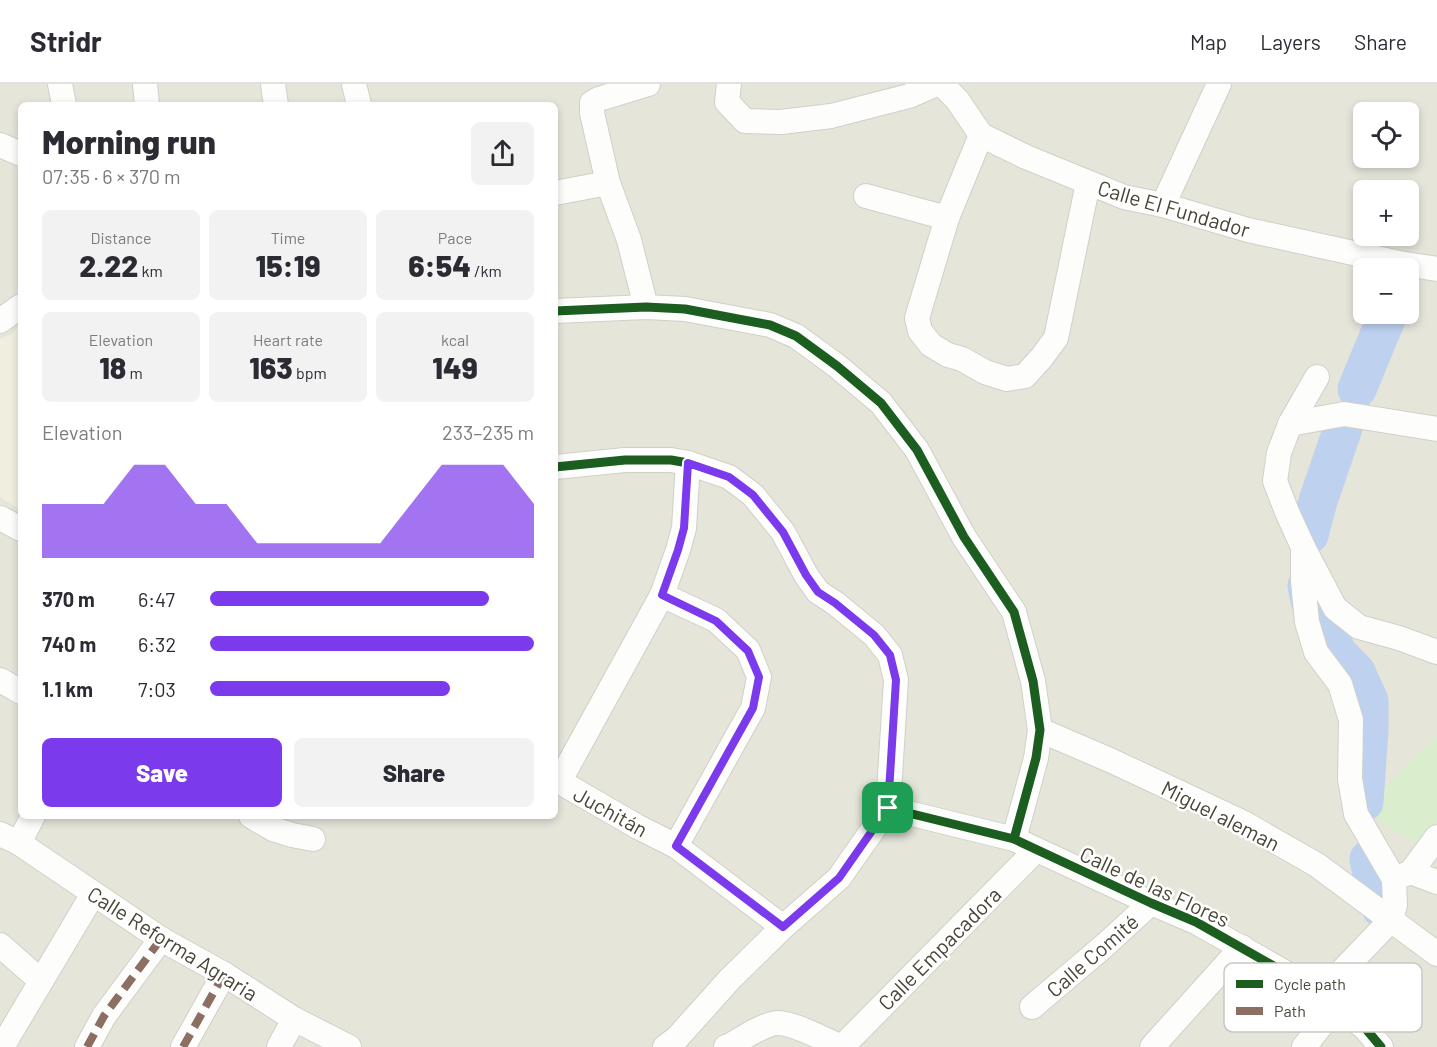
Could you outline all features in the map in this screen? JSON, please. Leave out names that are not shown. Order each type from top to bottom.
[{"type":"street","points":[[60,84],[63,102]]},
{"type":"street","points":[[145,84],[147,102]]},
{"type":"street","points":[[273,84],[276,102]]},
{"type":"street","points":[[646,307],[629,240],[608,183],[592,113],[592,103],[598,99],[648,84]]},
{"type":"street","points":[[729,84],[727,102],[745,121],[781,122],[831,116],[909,96],[936,84]]},
{"type":"street","name":"Calle El Fundador","points":[[942,84],[958,101],[981,135],[1026,157],[1124,197],[1163,205],[1248,230],[1437,269]]},
{"type":"street","points":[[1163,205],[1219,84]]},
{"type":"street","points":[[981,135],[947,218],[917,318],[920,332],[931,345],[985,372],[1007,379],[1025,376],[1056,338],[1088,183]]},
{"type":"street","points":[[0,145],[18,153]]},
{"type":"street","points":[[558,192],[608,183]]},
{"type":"street","points":[[866,196],[947,218]]},
{"type":"street","points":[[558,311],[646,307],[685,309],[770,325],[796,336],[837,366],[881,403],[917,450],[964,537],[1014,612],[1033,681],[1040,730],[1036,758],[1014,839]]},
{"type":"street","points":[[1,320],[18,308]]},
{"type":"street","points":[[1317,377],[1290,424],[1279,453],[1275,481],[1287,512],[1335,609],[1359,627],[1437,652]]},
{"type":"street","points":[[1290,424],[1344,414],[1437,429]]},
{"type":"street","points":[[558,467],[625,460],[670,460],[688,463],[729,477],[753,495],[783,532],[818,592],[874,635],[890,655],[896,680],[888,808],[839,878],[783,927],[730,979],[675,1044]]},
{"type":"street","points":[[558,779],[662,595],[684,528],[688,463]]},
{"type":"street","points":[[0,518],[18,527]]},
{"type":"street","points":[[1303,548],[1307,622],[1316,652],[1340,684],[1351,720],[1350,779],[1356,813],[1402,876],[1437,882]]},
{"type":"street","points":[[662,595],[716,621],[748,651],[759,677],[753,708],[676,846]]},
{"type":"street","points":[[0,680],[18,690]]},
{"type":"street","name":"Miguel aleman","points":[[1040,730],[1242,822],[1317,865],[1437,954]]},
{"type":"street","name":"Juchitán","points":[[558,782],[676,846],[783,927]]},
{"type":"street","name":"Calle de las Flores","points":[[888,808],[1014,839],[1196,922],[1270,963]]},
{"type":"street","points":[[10,838],[30,819]]},
{"type":"street","points":[[256,819],[273,829],[313,839]]},
{"type":"street","points":[[1357,963],[1391,920],[1402,876],[1437,837]]},
{"type":"street","name":"Calle Reforma Agraria","points":[[10,838],[161,939],[224,974],[294,1019],[349,1047]]},
{"type":"street","name":"Calle Empacadora","points":[[841,1047],[1036,850]]},
{"type":"street","points":[[3,1041],[93,894]]},
{"type":"street","name":"Calle Comité","points":[[1032,1007],[1151,903]]},
{"type":"street","points":[[87,1047],[104,1016],[161,939]]},
{"type":"street","points":[[0,945],[41,981]]},
{"type":"street","points":[[1227,963],[1242,946]]},
{"type":"street","points":[[1152,1047],[1224,966]]},
{"type":"street","points":[[183,1047],[224,974]]},
{"type":"street","points":[[279,1047],[294,1019]]},
{"type":"street","points":[[726,1047],[756,1030],[777,1023],[793,1026],[841,1047]]},
{"type":"street","points":[[1304,1047],[1312,1032]]},
{"type":"street","name":"Calle de las Flores","points":[[1368,1032],[1381,1047]]},
{"type":"shaded area","points":[[0,84],[1437,84],[1437,1047],[0,1047]]},
{"type":"shaded area","points":[[18,327],[18,508],[0,497],[0,339],[12,334]]},
{"type":"green space","points":[[1434,737],[1437,738],[1437,824],[1420,846],[1363,811]]},
{"type":"waterway","points":[[1357,389],[1384,324]]},
{"type":"waterway","points":[[1309,535],[1343,428]]},
{"type":"waterway","points":[[1307,586],[1310,601],[1338,654],[1356,672],[1369,701],[1364,802]]},
{"type":"waterway","points":[[1369,859],[1381,908]]},
{"type":"marked path","points":[[87,1047],[104,1016],[161,939]]},
{"type":"marked path","points":[[183,1047],[224,974]]},
{"type":"cycle path","points":[[558,311],[646,307],[685,309],[770,325],[796,336],[837,366],[881,403],[917,450],[964,537],[1014,612],[1033,681],[1040,730],[1036,758],[1014,839]]},
{"type":"cycle path","points":[[558,467],[625,460],[671,460],[688,463],[729,477],[753,495],[783,532],[818,592],[874,635],[890,655],[896,680],[888,808],[1014,839],[1196,922],[1268,963]]},
{"type":"cycle path","points":[[1368,1032],[1381,1047]]},
{"type":"route","points":[[688,463],[729,477],[753,495],[783,532],[818,592],[874,635],[890,655],[896,680],[888,808],[839,878],[783,927],[676,846],[753,708],[759,677],[748,651],[716,621],[662,595],[684,528],[688,463]]}]
